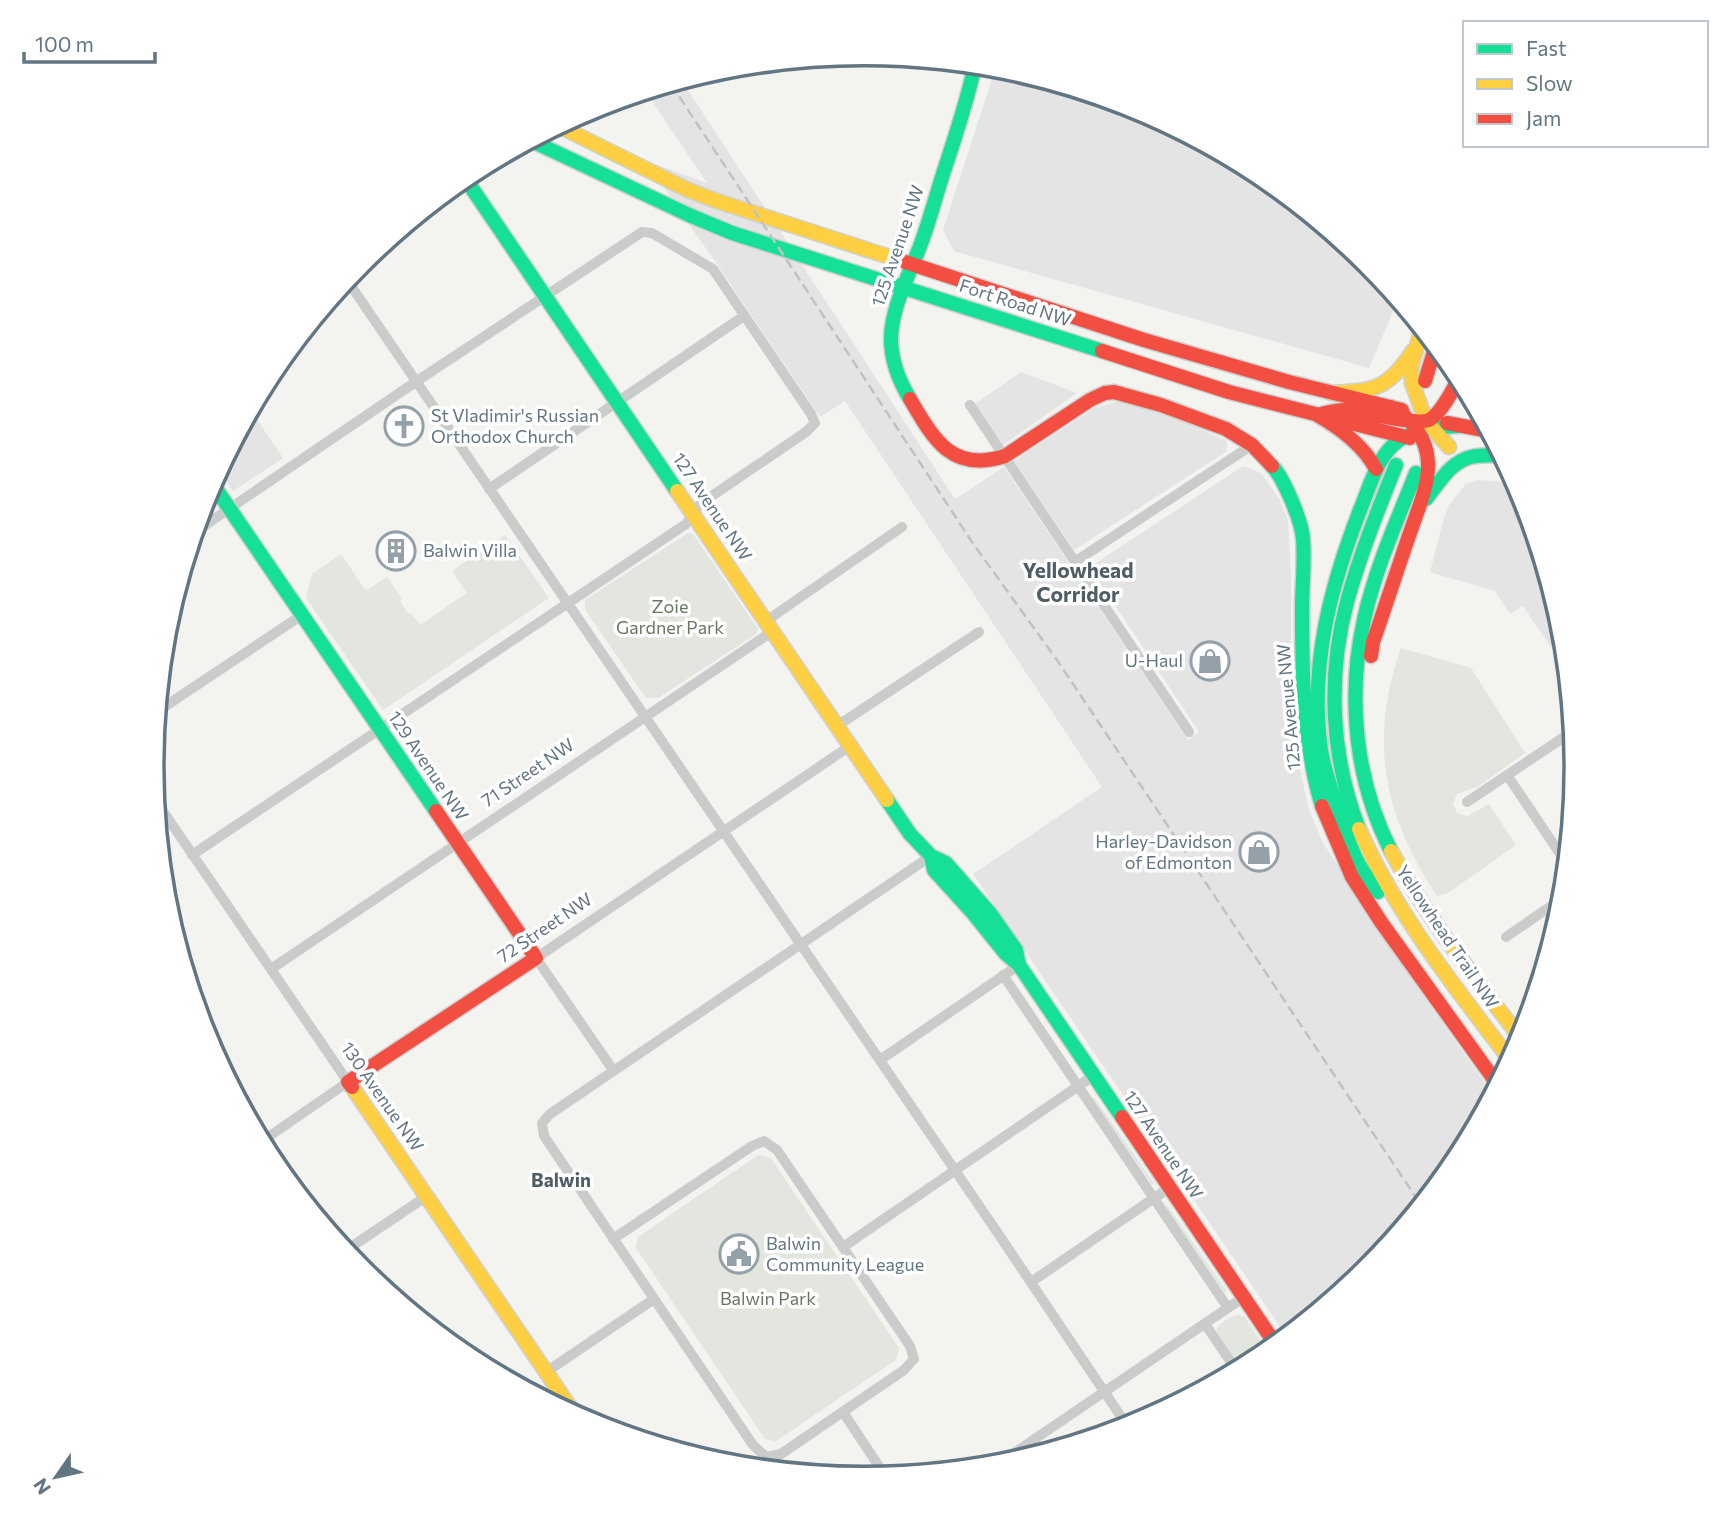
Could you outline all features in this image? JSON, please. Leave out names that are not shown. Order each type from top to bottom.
[{"type":"main road","name":"125 Avenue NW","points":[[973,75],[919,250],[894,316],[891,345],[894,366],[907,396],[934,438],[965,460],[983,462],[1005,456],[1090,400],[1114,392],[1124,393],[1226,429],[1252,445],[1279,473],[1303,537],[1302,610],[1306,720],[1315,781],[1332,833],[1352,877],[1381,922],[1492,1076]]},
{"type":"main road","name":"Fort Road NW","points":[[571,132],[688,190],[717,201],[1121,333],[1331,393],[1391,407],[1421,427]]},
{"type":"main road","name":"Fort Road NW","points":[[542,146],[732,233],[1205,384],[1317,415]]},
{"type":"main road","name":"127 Avenue NW","points":[[471,187],[910,834],[931,856],[946,863],[989,913],[1016,950],[1018,965],[1270,1337]]},
{"type":"main road","points":[[1419,339],[1411,374],[1428,460],[1427,473],[1423,494],[1373,642],[1368,682],[1369,741],[1374,773],[1387,819],[1445,935]]},
{"type":"main road","points":[[1331,393],[1365,391],[1387,383],[1398,374],[1417,345]]},
{"type":"main road","points":[[1425,381],[1432,357]]},
{"type":"main road","points":[[1411,374],[1429,389],[1436,391],[1449,389],[1452,385]]},
{"type":"main road","points":[[1428,947],[1380,896],[1360,865],[1346,836],[1321,750],[1317,702],[1326,618],[1336,576],[1376,469],[1388,450],[1421,427],[1450,396],[1453,387]]},
{"type":"main road","points":[[1317,415],[1340,410],[1369,413],[1421,427],[1459,426],[1477,429]]},
{"type":"main road","points":[[1317,415],[1366,453],[1376,469]]},
{"type":"main road","points":[[1421,427],[1449,447],[1490,454]]},
{"type":"main road","points":[[1415,518],[1439,479],[1453,466],[1471,457],[1491,456]]},
{"type":"main road","points":[[1376,469],[1396,459],[1407,461],[1421,472],[1423,494]]},
{"type":"main road","name":"Yellowhead Trail NW","points":[[1396,465],[1349,596],[1337,651],[1334,709],[1341,771],[1356,822],[1391,894],[1503,1051]]},
{"type":"main road","name":"Yellowhead Trail NW","points":[[1416,473],[1371,592],[1364,620],[1355,685],[1357,730],[1366,780],[1378,822],[1401,870],[1513,1028]]},
{"type":"main road","name":"129 Avenue NW","points":[[220,495],[536,958]]},
{"type":"main road","name":"72 Street NW","points":[[348,1082],[536,958]]},
{"type":"main road","name":"130 Avenue NW","points":[[348,1082],[564,1398]]},
{"type":"street","points":[[192,855],[687,524],[700,504],[806,432],[815,423],[713,269],[652,233],[642,232],[209,523]]},
{"type":"street","points":[[354,289],[1121,1417]]},
{"type":"street","points":[[489,489],[744,316]]},
{"type":"street","points":[[970,405],[1189,732]]},
{"type":"street","points":[[1076,561],[1252,445]]},
{"type":"street","name":"71 Street NW","points":[[271,969],[645,717],[902,527]]},
{"type":"street","points":[[167,705],[302,615]]},
{"type":"street","points":[[836,726],[979,632]]},
{"type":"street","points":[[1467,802],[1563,737]]},
{"type":"street","name":"72 Street NW","points":[[536,958],[850,746]]},
{"type":"street","points":[[1507,775],[1559,853]]},
{"type":"street","name":"130 Avenue NW","points":[[166,817],[348,1082]]},
{"type":"street","points":[[613,1239],[752,1146],[764,1141],[777,1150],[910,1346],[914,1359],[904,1370],[781,1454],[766,1457],[753,1445],[613,1239],[544,1136],[542,1123],[550,1114],[613,1070],[931,856]]},
{"type":"street","points":[[1506,937],[1550,907]]},
{"type":"street","name":"129 Avenue NW","points":[[536,958],[613,1070]]},
{"type":"street","points":[[880,1060],[1018,965]]},
{"type":"street","name":"127 Avenue NW","points":[[1003,975],[1228,1308]]},
{"type":"street","points":[[843,1247],[1093,1076]]},
{"type":"street","name":"72 Street NW","points":[[270,1136],[348,1082]]},
{"type":"street","points":[[1031,1282],[1169,1188]]},
{"type":"street","points":[[354,1245],[427,1196]]},
{"type":"street","points":[[1021,1449],[1244,1297]]},
{"type":"street","points":[[546,1372],[654,1299]]},
{"type":"street","points":[[1205,1324],[1231,1362]]},
{"type":"street","points":[[843,1412],[879,1466]]},
{"type":"shaded area","points":[[992,78],[1046,90],[1090,104],[1132,120],[1214,160],[1291,211],[1326,240],[1394,309],[1369,368],[954,251],[943,230]]},
{"type":"shaded area","points":[[687,89],[955,499],[1004,467],[1188,740],[1199,732],[1096,577],[1093,565],[1243,466],[1261,473],[1280,500],[1288,520],[1291,679],[1300,769],[1308,807],[1322,841],[1396,957],[1487,1086],[1447,1155],[1391,1228],[1326,1293],[1281,1329],[973,874],[1102,787],[845,401],[820,417],[675,205],[649,162],[707,183],[651,100]]},
{"type":"shaded area","points":[[1021,372],[1077,393],[1003,445],[975,404]]},
{"type":"shaded area","points":[[1123,400],[1166,414],[1227,441],[1227,451],[1074,550],[1014,461],[1095,408]]},
{"type":"shaded area","points":[[257,419],[283,458],[233,491],[226,481]]},
{"type":"shaded area","points":[[1478,480],[1503,482],[1541,585],[1555,653],[1523,606],[1510,614],[1495,591],[1430,572],[1449,505],[1466,484]]},
{"type":"green space","name":"Zoie Gardner Park","points":[[688,533],[693,534],[758,629],[756,634],[658,698],[646,698],[585,610],[585,600]]},
{"type":"green space","points":[[505,535],[549,598],[383,710],[306,598],[312,574],[341,554],[366,591],[387,577],[402,599],[400,601],[408,614],[411,613],[420,625],[467,593],[452,571]]},
{"type":"green space","points":[[1401,648],[1471,668],[1525,753],[1479,786],[1457,794],[1453,804],[1457,813],[1468,816],[1489,804],[1516,845],[1448,893],[1437,896],[1404,837],[1387,777],[1385,715]]},
{"type":"green space","points":[[1094,1097],[1154,1183],[1152,1185],[1093,1100]]},
{"type":"green space","name":"Balwin Park","points":[[758,1155],[770,1157],[899,1348],[896,1360],[776,1441],[765,1439],[636,1248],[638,1237]]},
{"type":"green space","points":[[1167,1205],[1226,1290],[1225,1293],[1166,1208]]},
{"type":"green space","points":[[1232,1317],[1245,1317],[1262,1343],[1235,1360],[1216,1330]]},
{"type":"railway","points":[[676,92],[974,545],[1057,660],[1416,1198]]},
{"type":"traffic: fast","points":[[910,399],[894,362],[891,346],[892,325],[898,301],[928,224],[973,75]]},
{"type":"traffic: fast","points":[[542,146],[732,233],[1102,351]]},
{"type":"traffic: fast","points":[[471,187],[677,491]]},
{"type":"traffic: fast","points":[[1378,892],[1353,853],[1322,758],[1318,687],[1325,625],[1351,535],[1372,479],[1385,454],[1398,441],[1412,433],[1459,426]]},
{"type":"traffic: fast","points":[[1426,499],[1457,463],[1471,457],[1491,455]]},
{"type":"traffic: fast","points":[[1359,829],[1342,774],[1338,745],[1335,717],[1336,659],[1352,584],[1396,465]]},
{"type":"traffic: fast","points":[[1272,466],[1292,501],[1303,539],[1303,683],[1307,733],[1322,806]]},
{"type":"traffic: fast","points":[[1391,851],[1369,796],[1362,767],[1356,679],[1364,620],[1374,582],[1416,473]]},
{"type":"traffic: fast","points":[[220,495],[436,811]]},
{"type":"traffic: fast","points":[[887,800],[910,834],[931,856],[946,863],[990,913],[1016,950],[1019,965]]},
{"type":"traffic: fast","points":[[931,856],[934,870],[1006,954],[1019,965],[1122,1117]]},
{"type":"traffic: slow","points":[[571,132],[688,190],[905,262]]},
{"type":"traffic: slow","points":[[1419,339],[1411,367],[1412,383],[1426,421],[1449,447]]},
{"type":"traffic: slow","points":[[1331,393],[1379,386],[1396,373],[1413,351]]},
{"type":"traffic: slow","points":[[677,491],[887,800]]},
{"type":"traffic: slow","points":[[1359,829],[1390,891],[1448,977],[1503,1051]]},
{"type":"traffic: slow","points":[[1391,851],[1436,924],[1513,1028]]},
{"type":"traffic: slow","points":[[352,1087],[564,1398]]},
{"type":"traffic: jam","points":[[905,262],[1144,340],[1289,382],[1402,410]]},
{"type":"traffic: jam","points":[[1102,351],[1229,392],[1410,438]]},
{"type":"traffic: jam","points":[[1425,381],[1432,357]]},
{"type":"traffic: jam","points":[[1317,415],[1344,410],[1413,421],[1429,420],[1442,407],[1454,389]]},
{"type":"traffic: jam","points":[[910,399],[937,440],[958,456],[971,460],[1005,456],[1090,400],[1114,392],[1161,405],[1226,429],[1252,445],[1272,466]]},
{"type":"traffic: jam","points":[[1371,656],[1373,642],[1422,497],[1428,471],[1425,445],[1417,430],[1391,407]]},
{"type":"traffic: jam","points":[[1317,415],[1350,438],[1365,452],[1376,469]]},
{"type":"traffic: jam","points":[[1447,423],[1477,429]]},
{"type":"traffic: jam","points":[[1322,806],[1352,877],[1492,1076]]},
{"type":"traffic: jam","points":[[352,1087],[348,1082],[536,958],[436,811]]},
{"type":"traffic: jam","points":[[1122,1117],[1270,1337]]},
{"type":"place","name":"St Vladimir's Russian Orthodox Church","points":[[404,426]]},
{"type":"place","name":"Balwin Villa","points":[[396,551]]},
{"type":"place","name":"U-Haul","points":[[1210,661]]},
{"type":"place","name":"Harley-Davidson of Edmonton","points":[[1259,852]]},
{"type":"place","name":"Balwin Community League","points":[[739,1254]]},
{"type":"district","name":"Yellowhead Corridor","points":[[1078,583]]},
{"type":"district","name":"Balwin","points":[[561,1180]]}]
